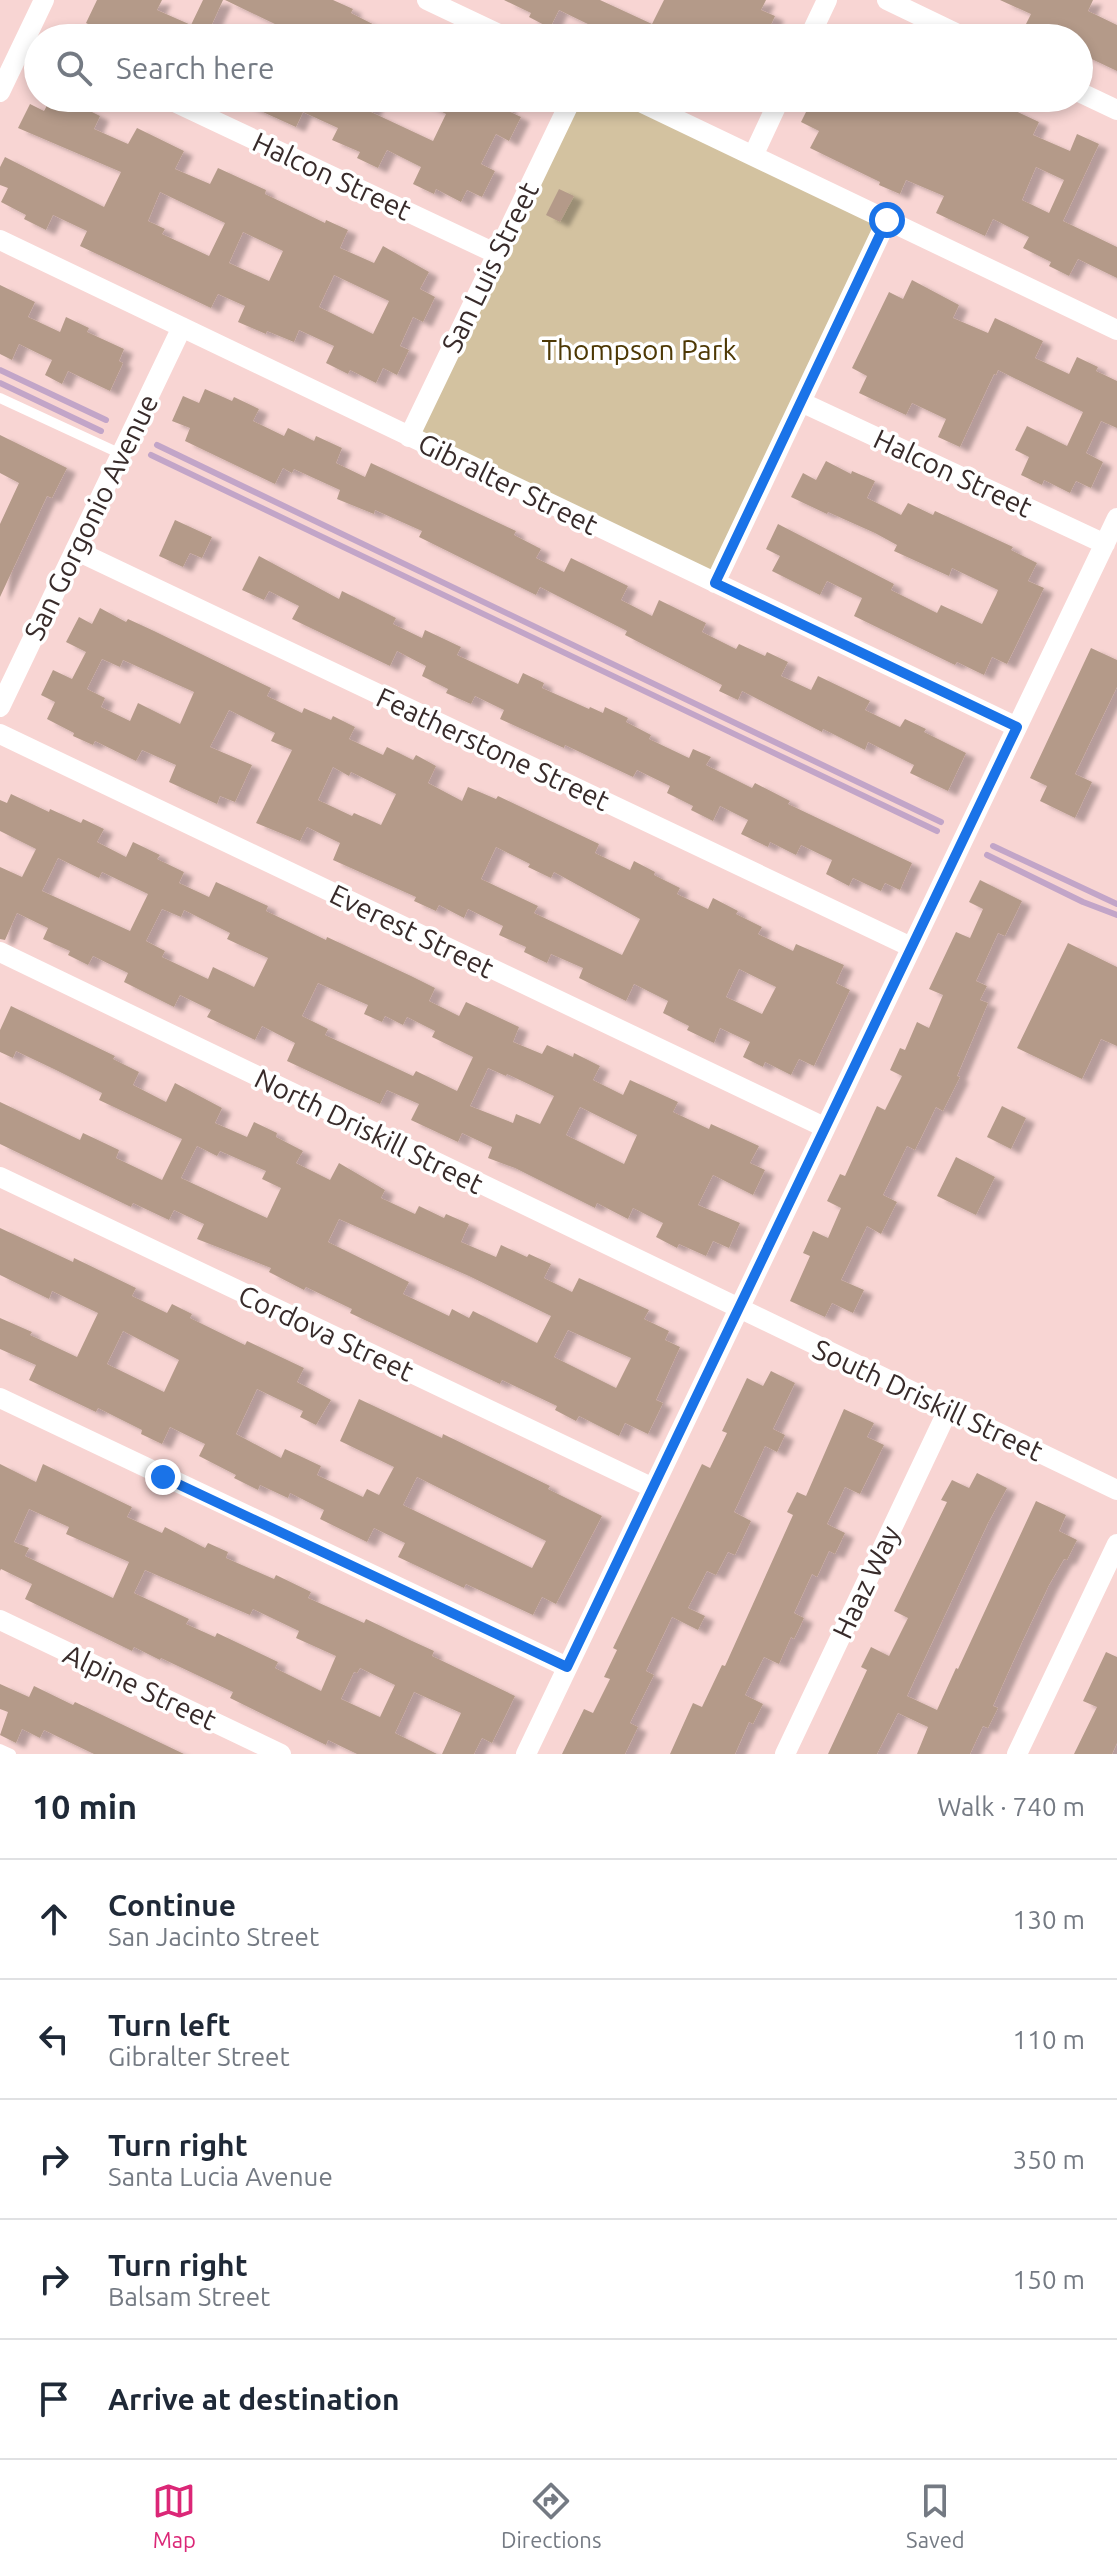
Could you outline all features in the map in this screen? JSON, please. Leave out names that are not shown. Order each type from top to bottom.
[{"type":"street","points":[[37,24],[44,0]]},
{"type":"street","points":[[427,0],[478,24]]},
{"type":"street","points":[[816,24],[827,0]]},
{"type":"street","points":[[887,0],[937,24]]},
{"type":"street","points":[[0,92],[24,52]]},
{"type":"street","points":[[1093,99],[1117,110]]},
{"type":"street","name":"Halcon Street","points":[[196,112],[497,254]]},
{"type":"street","name":"San Luis Street","points":[[409,437],[565,112]]},
{"type":"street","points":[[661,112],[1117,330]]},
{"type":"street","points":[[753,156],[773,112]]},
{"type":"street","points":[[715,583],[887,220]]},
{"type":"street","name":"Gibralter Street","points":[[0,240],[1017,727]]},
{"type":"street","name":"San Gorgonio Avenue","points":[[0,707],[182,327]]},
{"type":"street","name":"Halcon Street","points":[[801,402],[1105,544]]},
{"type":"street","points":[[526,1754],[1117,518]]},
{"type":"street","name":"Featherstone Street","points":[[75,550],[911,947]]},
{"type":"street","name":"Everest Street","points":[[0,734],[824,1127]]},
{"type":"street","name":"North Driskill Street","points":[[0,952],[738,1310]]},
{"type":"street","name":"Cordova Street","points":[[0,1177],[653,1488]]},
{"type":"street","name":"South Driskill Street","points":[[738,1310],[1117,1490]]},
{"type":"street","points":[[0,1398],[567,1667]]},
{"type":"street","name":"Haaz Way","points":[[785,1754],[948,1410]]},
{"type":"street","points":[[1017,1754],[1117,1544]]},
{"type":"street","name":"Alpine Street","points":[[0,1620],[281,1754]]},
{"type":"lane","points":[[0,398],[121,454]]},
{"type":"lane","points":[[0,1749],[11,1754]]},
{"type":"green space","name":"Thompson Park","points":[[565,112],[661,112],[887,220],[715,583],[409,437]]},
{"type":"building","points":[[97,0],[162,0],[157,10],[189,24],[88,24]]},
{"type":"building","points":[[203,0],[223,0],[212,24],[191,24]]},
{"type":"building","points":[[225,0],[333,0],[353,9],[351,13],[373,24],[275,24]]},
{"type":"building","points":[[504,0],[600,0],[652,24],[588,24],[559,10],[552,24],[542,24],[529,17],[531,13]]},
{"type":"building","points":[[664,0],[766,0],[761,10],[775,16],[771,24],[652,24]]},
{"type":"building","points":[[1000,0],[1093,0],[1088,11],[1117,25],[1117,71],[1093,60],[1093,24],[1026,24],[1031,14]]},
{"type":"building","points":[[26,112],[92,112],[100,116],[94,129],[128,144],[137,128],[184,151],[175,169],[210,184],[218,168],[325,223],[326,220],[348,230],[340,248],[374,263],[383,246],[429,272],[420,289],[435,297],[423,322],[413,317],[400,346],[409,350],[397,375],[383,368],[376,383],[350,370],[348,374],[326,363],[334,346],[299,330],[294,342],[238,322],[245,306],[218,294],[211,308],[80,246],[87,231],[53,215],[46,230],[24,219],[26,215],[1,202],[8,188],[0,185],[0,167],[5,157],[104,207],[121,172],[18,128]],"holes":[[[160,192],[225,223],[209,256],[162,234],[165,229],[148,221]],[[243,232],[283,251],[269,281],[229,263]],[[334,275],[389,301],[373,334],[319,307]]]},
{"type":"building","points":[[263,112],[303,112],[296,127]]},
{"type":"building","points":[[303,112],[371,112],[433,141],[446,114],[442,112],[510,112],[521,117],[509,141],[496,134],[481,164],[495,171],[482,197],[467,190],[461,202],[436,189],[434,194],[413,184],[421,167],[387,150],[378,168],[357,158],[360,152],[332,140],[338,128]]},
{"type":"building","points":[[806,112],[1018,112],[1039,122],[1033,135],[1070,151],[1077,134],[1099,144],[1063,221],[1117,247],[1117,278],[1078,259],[1069,276],[1049,266],[1051,262],[1023,248],[1029,237],[993,219],[985,236],[936,213],[944,196],[906,180],[900,194],[879,185],[880,182],[810,148],[819,131],[801,122]],"holes":[[[1036,167],[1064,180],[1049,213],[1022,200]]]},
{"type":"building","points":[[559,189],[574,196],[560,222],[546,215]]},
{"type":"building","points":[[912,280],[959,305],[953,318],[988,333],[995,318],[1043,341],[1035,358],[1069,374],[1077,357],[1117,381],[1117,428],[1101,421],[1086,453],[1103,462],[1091,488],[1076,481],[1070,493],[1044,480],[1042,485],[1021,475],[1029,457],[1015,450],[1027,426],[1067,446],[1083,412],[998,370],[960,447],[938,437],[946,419],[912,403],[906,415],[859,393],[867,376],[852,368],[889,292],[903,299]]},
{"type":"building","points":[[0,285],[35,302],[28,317],[60,332],[66,317],[89,328],[87,332],[124,349],[119,361],[123,363],[110,391],[68,371],[62,384],[45,375],[52,360],[19,344],[12,360],[0,354]]},
{"type":"building","points":[[205,389],[232,401],[234,397],[259,409],[253,421],[284,436],[288,428],[314,441],[316,436],[342,448],[336,463],[365,477],[371,463],[516,531],[514,535],[541,549],[536,558],[564,572],[571,558],[628,586],[621,600],[652,616],[659,600],[706,623],[702,632],[736,649],[739,644],[788,662],[781,676],[811,690],[818,676],[870,701],[865,710],[900,727],[905,719],[926,729],[924,732],[966,753],[948,791],[910,773],[914,765],[868,742],[865,750],[742,691],[738,700],[719,691],[722,685],[625,635],[627,631],[540,587],[536,595],[419,537],[422,531],[375,510],[374,514],[337,499],[340,490],[294,469],[292,473],[283,468],[275,484],[185,441],[190,428],[172,421],[183,396],[199,403]]},
{"type":"building","points":[[0,435],[67,468],[52,498],[47,496],[0,597],[0,524],[19,483],[0,473]]},
{"type":"building","points":[[826,461],[851,474],[852,471],[875,481],[867,498],[901,515],[908,503],[933,515],[935,511],[1013,547],[1011,550],[1037,563],[1028,581],[1044,588],[1007,664],[992,657],[984,675],[957,662],[955,665],[854,616],[862,598],[827,581],[820,595],[772,571],[780,556],[766,549],[778,524],[894,584],[891,590],[937,613],[941,605],[982,624],[998,590],[952,568],[949,576],[894,551],[897,545],[875,533],[791,497],[803,473],[816,480]]},
{"type":"building","points":[[175,520],[212,537],[202,558],[190,553],[183,567],[159,556]]},
{"type":"building","points":[[259,556],[339,599],[342,591],[396,618],[393,624],[422,638],[425,630],[461,647],[457,655],[518,684],[523,673],[544,683],[542,688],[589,709],[603,713],[605,707],[628,718],[626,722],[651,735],[649,739],[689,758],[693,749],[711,757],[706,765],[752,788],[755,783],[790,801],[788,804],[912,863],[900,890],[885,883],[881,891],[853,878],[849,886],[826,874],[832,860],[801,845],[796,855],[770,842],[768,847],[741,834],[748,820],[720,806],[713,821],[691,810],[693,806],[667,793],[670,786],[637,770],[633,777],[500,719],[504,710],[475,696],[471,704],[446,693],[448,689],[422,676],[426,666],[397,651],[390,666],[292,619],[299,606],[269,591],[264,600],[242,590]]},
{"type":"building","points":[[100,608],[126,622],[128,619],[271,688],[267,696],[302,713],[304,708],[331,720],[333,716],[355,727],[349,739],[383,755],[387,747],[413,760],[416,755],[436,766],[428,783],[462,801],[468,787],[496,799],[498,796],[599,844],[595,853],[630,870],[634,861],[655,872],[654,875],[680,888],[677,894],[708,909],[713,898],[738,911],[736,914],[762,927],[758,934],[793,951],[796,944],[844,965],[836,983],[850,990],[814,1066],[799,1059],[791,1075],[765,1062],[763,1067],[743,1057],[750,1042],[720,1028],[714,1043],[687,1030],[689,1026],[663,1013],[668,1001],[634,984],[626,1001],[579,978],[583,968],[551,954],[547,963],[524,952],[526,947],[499,935],[503,926],[468,909],[464,918],[439,905],[436,911],[414,901],[416,897],[333,860],[340,843],[307,827],[300,841],[256,823],[292,750],[271,741],[275,733],[229,710],[210,747],[252,765],[235,802],[220,796],[217,804],[169,782],[176,765],[142,750],[136,761],[95,741],[93,745],[73,736],[74,733],[47,719],[55,702],[41,695],[53,670],[72,679],[86,652],[66,642],[79,617],[92,624]],"holes":[[[102,659],[120,667],[123,660],[194,692],[180,724],[138,703],[130,721],[101,707],[105,698],[87,689]],[[333,767],[349,776],[351,772],[396,794],[381,825],[318,800]],[[496,847],[530,864],[528,867],[551,878],[554,872],[640,919],[622,955],[534,913],[538,906],[481,879]],[[739,969],[776,987],[762,1014],[726,997]]]},
{"type":"building","points":[[1091,648],[1117,660],[1117,687],[1075,774],[1092,782],[1075,818],[1040,801],[1047,786],[1030,778]]},
{"type":"building","points":[[11,794],[49,812],[50,809],[81,823],[83,819],[104,829],[97,842],[126,857],[133,842],[160,855],[157,859],[184,872],[179,883],[209,897],[216,882],[268,906],[266,911],[435,988],[429,1001],[459,1016],[466,1002],[519,1027],[513,1042],[542,1054],[547,1045],[573,1057],[574,1053],[600,1066],[593,1080],[623,1095],[630,1080],[678,1102],[673,1112],[709,1129],[711,1124],[759,1146],[750,1163],[765,1170],[753,1195],[713,1175],[698,1205],[740,1223],[729,1248],[713,1241],[706,1256],[679,1244],[677,1248],[656,1237],[663,1223],[633,1208],[628,1219],[597,1203],[595,1208],[488,1158],[492,1147],[462,1133],[458,1142],[411,1120],[419,1104],[387,1090],[380,1104],[287,1061],[295,1043],[262,1026],[255,1040],[207,1017],[211,1010],[180,995],[174,1007],[124,982],[128,973],[93,956],[88,965],[68,955],[70,951],[43,939],[48,928],[17,913],[5,940],[0,939],[0,867],[22,877],[36,849],[0,831],[0,800],[7,803]],"holes":[[[58,858],[99,878],[102,872],[148,894],[130,931],[42,891]],[[162,909],[181,917],[184,910],[230,933],[227,939],[268,958],[254,987],[213,967],[208,979],[162,957],[165,951],[146,941]],[[318,983],[368,1005],[364,1014],[382,1022],[385,1016],[403,1025],[407,1017],[435,1031],[432,1037],[473,1057],[457,1091],[416,1071],[413,1076],[325,1035],[328,1029],[302,1016]],[[488,1068],[554,1096],[540,1124],[516,1114],[513,1123],[470,1106]],[[580,1107],[637,1135],[624,1164],[566,1135]]]},
{"type":"building","points":[[980,880],[1022,901],[1005,936],[998,933],[976,981],[987,986],[980,1000],[988,1003],[957,1076],[960,1077],[943,1111],[936,1107],[915,1150],[907,1146],[883,1195],[897,1202],[881,1234],[867,1226],[841,1280],[864,1290],[853,1313],[832,1303],[825,1317],[790,1301],[810,1256],[803,1253],[813,1231],[828,1238],[841,1208],[827,1201],[840,1174],[845,1176],[877,1106],[885,1110],[902,1076],[890,1070],[900,1048],[905,1050],[917,1022],[929,1028],[943,995],[929,989],[956,932],[970,938],[983,909],[969,902]]},
{"type":"building","points":[[1068,943],[1117,967],[1117,1046],[1101,1039],[1082,1079],[1017,1048]]},
{"type":"building","points":[[11,1006],[115,1056],[113,1059],[139,1072],[133,1085],[166,1102],[175,1083],[222,1108],[215,1123],[247,1137],[254,1122],[277,1133],[276,1137],[303,1151],[296,1163],[330,1180],[339,1163],[385,1190],[381,1198],[415,1214],[419,1206],[444,1218],[446,1214],[469,1224],[461,1242],[496,1257],[501,1245],[527,1257],[529,1254],[551,1264],[544,1278],[572,1292],[579,1278],[649,1310],[644,1319],[669,1331],[665,1340],[680,1347],[656,1400],[663,1403],[648,1434],[625,1423],[619,1436],[579,1416],[576,1421],[555,1410],[557,1406],[502,1380],[500,1384],[350,1313],[352,1309],[269,1272],[271,1268],[197,1239],[204,1224],[174,1210],[169,1220],[133,1203],[131,1207],[0,1144],[0,1102],[80,1140],[83,1133],[119,1150],[116,1158],[162,1180],[182,1139],[99,1100],[102,1093],[56,1070],[16,1051],[13,1058],[0,1052],[0,1030]],"holes":[[[197,1146],[217,1156],[220,1151],[266,1171],[262,1179],[281,1188],[267,1218],[181,1178]],[[339,1219],[551,1316],[537,1343],[473,1311],[469,1318],[452,1309],[449,1316],[403,1294],[409,1282],[328,1242]],[[568,1330],[631,1358],[616,1388],[554,1357]]]},
{"type":"building","points":[[1002,1106],[1026,1118],[1011,1149],[987,1137]]},
{"type":"building","points":[[956,1157],[995,1177],[976,1215],[937,1196]]},
{"type":"building","points":[[0,1228],[73,1262],[74,1258],[136,1288],[132,1296],[167,1313],[172,1304],[192,1314],[190,1318],[245,1345],[247,1341],[304,1368],[297,1382],[331,1400],[316,1425],[300,1417],[303,1411],[257,1389],[236,1434],[281,1458],[285,1449],[321,1466],[317,1475],[363,1497],[367,1489],[379,1495],[394,1467],[340,1441],[359,1399],[442,1438],[443,1434],[550,1486],[548,1489],[602,1516],[556,1604],[542,1597],[533,1615],[466,1584],[464,1588],[398,1557],[405,1543],[374,1528],[367,1542],[320,1519],[324,1510],[290,1493],[288,1498],[260,1485],[258,1490],[234,1478],[236,1475],[199,1456],[205,1444],[170,1427],[162,1444],[98,1408],[96,1412],[29,1380],[36,1365],[0,1349],[0,1318],[77,1357],[98,1313],[52,1291],[49,1299],[0,1275]],"holes":[[[123,1331],[179,1360],[164,1392],[107,1364]],[[417,1477],[546,1541],[532,1568],[403,1505]]]},
{"type":"building","points":[[771,1371],[795,1383],[773,1429],[785,1435],[777,1452],[765,1446],[734,1512],[751,1521],[735,1555],[728,1552],[716,1575],[707,1571],[688,1608],[705,1616],[698,1630],[672,1617],[646,1671],[654,1675],[630,1723],[638,1727],[625,1754],[562,1754],[584,1709],[593,1713],[610,1679],[604,1677],[617,1650],[613,1648],[702,1464],[710,1468],[727,1433],[722,1431],[747,1378],[763,1386]]},
{"type":"building","points":[[844,1409],[874,1423],[867,1437],[884,1445],[860,1494],[845,1487],[827,1524],[845,1533],[835,1554],[829,1551],[817,1577],[812,1574],[794,1613],[804,1618],[794,1639],[791,1637],[779,1664],[764,1657],[745,1695],[763,1704],[753,1724],[749,1722],[735,1754],[670,1754],[693,1703],[702,1707],[722,1665],[725,1666],[793,1515],[787,1512],[797,1492],[806,1496]]},
{"type":"building","points":[[0,1464],[36,1482],[43,1464],[132,1507],[127,1517],[162,1533],[165,1527],[205,1548],[208,1543],[228,1552],[226,1558],[274,1579],[276,1575],[311,1592],[308,1598],[364,1623],[366,1619],[434,1651],[432,1656],[515,1696],[492,1743],[482,1738],[474,1754],[442,1754],[461,1713],[414,1692],[395,1733],[437,1754],[357,1754],[328,1740],[326,1745],[230,1698],[233,1692],[134,1647],[132,1651],[25,1599],[32,1584],[0,1571]],"holes":[[[29,1509],[69,1527],[66,1534],[129,1562],[113,1598],[25,1556],[29,1548],[14,1542]],[[145,1570],[250,1615],[253,1609],[299,1631],[296,1638],[336,1656],[321,1691],[275,1668],[278,1662],[217,1633],[215,1637],[186,1624],[189,1619],[134,1593]],[[360,1668],[395,1685],[380,1717],[341,1699],[354,1672],[357,1673]]]},
{"type":"building","points":[[977,1473],[1007,1488],[907,1696],[937,1710],[1036,1501],[1066,1515],[1059,1531],[1077,1540],[1049,1585],[1022,1642],[993,1706],[998,1708],[988,1728],[983,1726],[970,1754],[917,1754],[928,1727],[898,1713],[877,1754],[828,1754],[867,1670],[861,1667],[871,1647],[889,1656],[908,1618],[894,1611],[947,1502],[941,1500],[952,1480],[969,1488]]},
{"type":"building","points":[[1106,1652],[1117,1657],[1117,1743],[1112,1754],[1074,1754],[1097,1707],[1083,1701]]},
{"type":"building","points":[[0,1684],[29,1697],[34,1686],[184,1754],[94,1754],[44,1730],[40,1738],[22,1729],[16,1743],[0,1735],[8,1712],[0,1709]]},
{"type":"waterway","points":[[0,370],[106,420]]},
{"type":"waterway","points":[[0,383],[101,431]]},
{"type":"waterway","points":[[157,445],[941,822]]},
{"type":"waterway","points":[[151,455],[937,831]]},
{"type":"waterway","points":[[993,846],[1117,904]]},
{"type":"waterway","points":[[987,855],[1083,902],[1117,915]]},
{"type":"route","points":[[163,1477],[567,1667],[1017,727],[715,583],[887,220]]}]
